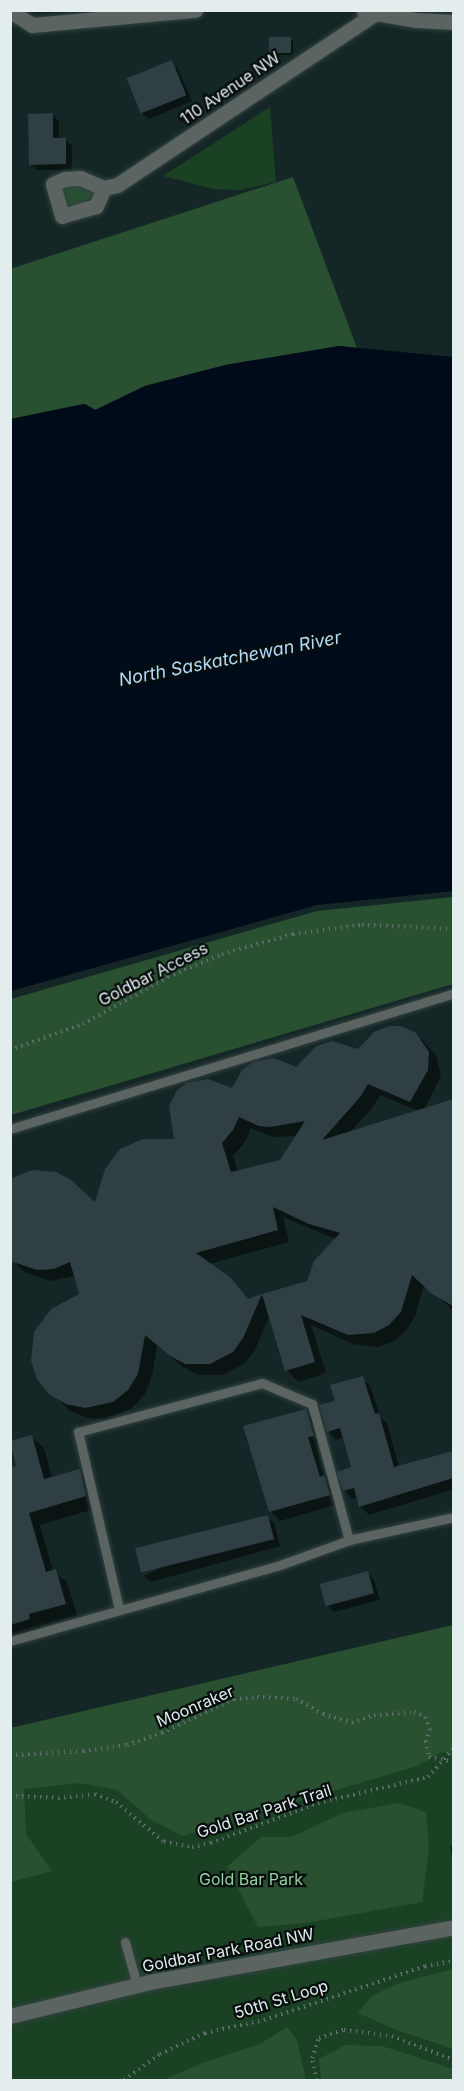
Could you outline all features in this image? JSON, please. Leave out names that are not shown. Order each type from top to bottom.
[{"type":"street","points":[[10,11],[32,25],[195,10]]},
{"type":"street","points":[[367,12],[453,22]]},
{"type":"street","name":"110 Avenue NW","points":[[104,188],[117,185],[367,12]]},
{"type":"street","name":"Goldbar Park Road NW","points":[[10,2016],[138,1985],[453,1927]]},
{"type":"lane","points":[[10,1130],[453,993]]},
{"type":"lane","points":[[119,1609],[78,1432],[262,1383],[312,1404],[349,1540]]},
{"type":"lane","points":[[10,1641],[280,1565],[349,1540],[453,1517]]},
{"type":"lane","points":[[125,1942],[138,1985]]},
{"type":"path","name":"Goldbar Access","points":[[10,1050],[83,1024],[168,977],[222,954],[292,934],[362,926],[453,929]]},
{"type":"path","name":"Moonraker","points":[[10,1755],[83,1751],[127,1745],[162,1733],[234,1699],[257,1697],[296,1699],[323,1714],[352,1723],[374,1715],[414,1712],[424,1717],[430,1729],[426,1741],[429,1756],[443,1761]]},
{"type":"path","name":"Gold Bar Park Trail","points":[[10,1797],[58,1798],[95,1794],[116,1802],[164,1842],[192,1847],[212,1843],[318,1803],[428,1777],[453,1748]]},
{"type":"path","points":[[443,1761],[453,1762]]},
{"type":"path","name":"50th St Loop","points":[[124,2080],[160,2054],[205,2033],[264,2020],[425,1966],[453,1961]]},
{"type":"path","points":[[316,2080],[312,2058],[319,2038],[344,2030],[392,2036],[453,2060]]},
{"type":"green space","points":[[270,107],[276,182],[240,190],[214,189],[163,176]]},
{"type":"green space","points":[[293,177],[357,348],[339,346],[226,365],[145,386],[96,410],[85,404],[11,419],[10,269]]},
{"type":"green space","points":[[70,185],[92,185],[96,194],[79,206],[69,205],[61,201],[63,189]]},
{"type":"green space","points":[[453,897],[453,984],[11,1115],[11,999],[317,911]]},
{"type":"green space","name":"Gold Bar Park","points":[[453,1625],[453,2080],[11,2080],[10,1728]]},
{"type":"green space","points":[[453,1625],[453,1756],[442,1752],[417,1766],[182,1836],[150,1819],[117,1790],[80,1783],[24,1789],[26,1834],[52,1871],[11,1882],[11,1728]]},
{"type":"green space","points":[[399,1803],[426,1812],[429,1849],[422,1902],[306,1923],[258,1927],[227,1867],[261,1837],[291,1837],[343,1813]]},
{"type":"green space","points":[[453,1969],[453,2049],[391,2028],[358,2013],[372,1996],[399,1983]]},
{"type":"green space","points":[[287,2027],[297,2040],[306,2080],[163,2080],[205,2062],[260,2044]]},
{"type":"green space","points":[[346,2045],[382,2046],[453,2069],[453,2080],[321,2080],[319,2059]]},
{"type":"water","name":"North Saskatchewan River","points":[[339,346],[453,357],[453,891],[317,905],[11,991],[11,419],[85,404],[95,410],[145,386],[225,365]]},
{"type":"building","points":[[269,37],[291,37],[291,53],[269,53]]},
{"type":"building","points":[[172,60],[186,95],[141,114],[127,78]]},
{"type":"building","points":[[53,113],[53,138],[66,138],[66,164],[29,165],[28,114]]},
{"type":"building","points":[[389,1026],[401,1026],[416,1033],[429,1052],[428,1070],[410,1102],[368,1084],[361,1096],[322,1140],[453,1099],[453,1306],[432,1294],[412,1275],[401,1312],[389,1325],[374,1333],[348,1335],[301,1315],[315,1362],[285,1371],[262,1294],[243,1338],[233,1352],[210,1364],[185,1364],[170,1356],[145,1335],[138,1374],[128,1390],[113,1402],[85,1408],[66,1404],[49,1394],[37,1379],[31,1361],[34,1332],[51,1309],[79,1294],[70,1262],[54,1269],[37,1270],[10,1261],[10,1179],[32,1170],[56,1172],[71,1180],[95,1202],[105,1169],[120,1149],[143,1139],[174,1139],[169,1106],[177,1090],[186,1083],[208,1079],[232,1088],[242,1070],[253,1062],[274,1058],[296,1067],[316,1046],[332,1041],[358,1049],[374,1032]],"holes":[[[239,1117],[259,1126],[270,1127],[305,1121],[280,1160],[231,1172],[222,1143],[233,1130]],[[273,1207],[309,1224],[340,1233],[314,1261],[307,1281],[248,1299],[230,1277],[196,1253],[278,1230]]]},
{"type":"building","points":[[363,1376],[375,1414],[379,1413],[394,1467],[453,1451],[453,1478],[359,1507],[354,1488],[343,1491],[337,1472],[351,1467],[340,1428],[327,1432],[319,1405],[335,1401],[330,1385]]},
{"type":"building","points":[[306,1409],[314,1436],[308,1437],[320,1477],[324,1475],[330,1495],[269,1512],[243,1426]]},
{"type":"building","points":[[32,1435],[44,1479],[80,1469],[86,1496],[29,1513],[46,1572],[56,1569],[66,1604],[29,1614],[30,1619],[10,1625],[10,1467],[16,1466],[10,1441]]},
{"type":"building","points":[[268,1515],[274,1539],[141,1572],[135,1548]]},
{"type":"building","points":[[368,1571],[374,1593],[326,1606],[320,1584]]}]
